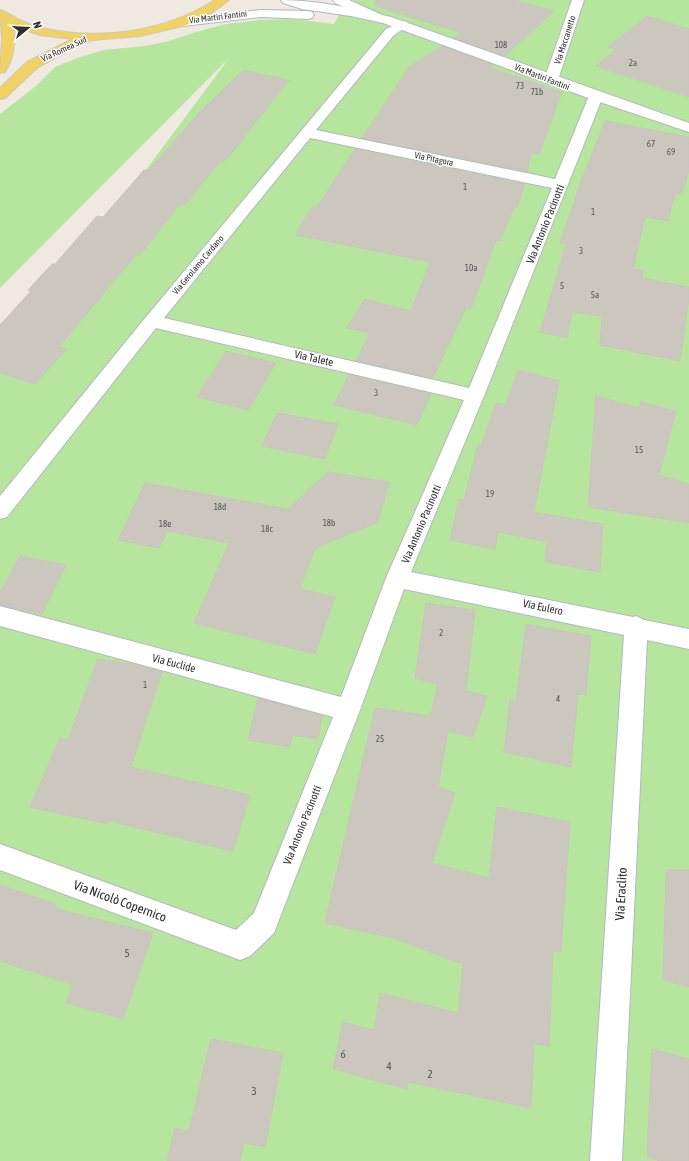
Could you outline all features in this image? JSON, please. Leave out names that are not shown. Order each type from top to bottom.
[{"type":"main road","points":[[4,16],[30,28],[59,34],[92,36],[140,32],[183,22],[206,12],[223,0]]},
{"type":"main road","points":[[0,69],[6,60],[8,45],[4,16]]},
{"type":"main road","name":"Via Romea Sud","points":[[0,95],[32,65],[67,46],[92,36]]},
{"type":"street","name":"Via Martiri Fantini","points":[[287,0],[302,5],[376,17],[400,24],[551,80],[689,128]]},
{"type":"street","points":[[339,0],[360,3],[376,17]]},
{"type":"street","name":"Via Maccanetto","points":[[551,80],[578,0]]},
{"type":"street","name":"Via Martiri Fantini","points":[[183,22],[253,13],[272,13],[298,14],[374,23],[400,24]]},
{"type":"street","name":"Via Gerolamo Cardano","points":[[0,511],[152,321],[390,32],[400,24]]},
{"type":"street","name":"Via Antonio Pacinotti","points":[[240,946],[264,923],[348,710],[397,578],[475,396],[596,96]]},
{"type":"street","name":"Via Pitagora","points":[[308,133],[561,185]]},
{"type":"street","name":"Via Talete","points":[[152,321],[475,396]]},
{"type":"street","name":"Via Eulero","points":[[397,578],[689,638]]},
{"type":"street","name":"Via Euclide","points":[[0,616],[348,710]]},
{"type":"street","name":"Via Eraclito","points":[[606,1161],[636,626]]},
{"type":"street","name":"Via Nicolò Copernico","points":[[0,857],[240,946]]},
{"type":"green space","points":[[348,0],[689,0],[689,1161],[0,1161],[0,366],[230,57],[0,288],[0,114],[36,86],[55,67],[80,57],[104,50],[145,46],[169,41],[226,24],[260,20],[294,19],[334,24]]},
{"type":"building","points":[[376,0],[514,0],[554,11],[505,56],[454,38],[462,33],[375,6]]},
{"type":"building","points":[[647,16],[689,29],[689,97],[596,66],[617,49],[608,47]]},
{"type":"building","points":[[442,46],[494,65],[491,68],[562,92],[539,154],[531,153],[527,172],[362,138],[409,67]]},
{"type":"building","points":[[243,70],[289,80],[225,161],[221,160],[185,205],[180,204],[152,240],[139,255],[137,254],[59,347],[67,349],[35,384],[0,373],[0,325],[31,291],[28,290],[52,264],[55,264],[97,216],[103,217],[144,170],[148,171],[198,114]]},
{"type":"building","points":[[605,121],[689,137],[689,170],[682,194],[675,193],[668,221],[645,217],[633,269],[643,271],[642,278],[689,287],[689,298],[680,361],[600,345],[602,316],[572,312],[567,338],[540,332],[566,244],[560,243],[582,179]]},
{"type":"building","points":[[355,149],[524,184],[518,207],[514,207],[500,241],[496,240],[471,309],[466,308],[433,378],[356,361],[370,333],[347,328],[365,299],[411,311],[430,262],[296,235],[299,231],[297,231],[313,207],[316,208]]},
{"type":"building","points":[[226,351],[276,363],[248,410],[197,397]]},
{"type":"building","points":[[518,370],[559,381],[534,512],[603,524],[600,572],[545,562],[547,542],[498,532],[495,549],[450,540],[459,499],[464,500],[478,445],[481,446],[496,403],[506,405]]},
{"type":"building","points":[[349,375],[431,394],[417,425],[334,405]]},
{"type":"building","points":[[596,396],[639,408],[641,402],[676,411],[659,475],[689,484],[689,523],[588,507]]},
{"type":"building","points":[[277,413],[338,424],[325,459],[262,446]]},
{"type":"building","points":[[328,472],[389,482],[378,522],[315,548],[300,589],[335,597],[315,654],[194,623],[229,543],[167,531],[159,548],[118,540],[145,483],[288,509]]},
{"type":"building","points":[[20,556],[66,565],[42,614],[0,605],[0,593]]},
{"type":"building","points":[[426,603],[475,610],[466,691],[487,696],[473,737],[448,731],[438,787],[455,793],[432,863],[489,878],[497,807],[570,822],[561,952],[553,950],[549,1046],[534,1044],[531,1108],[408,1082],[407,1089],[333,1069],[343,1022],[374,1030],[380,993],[458,1013],[463,964],[393,938],[325,923],[375,708],[431,716],[438,684],[415,678]]},
{"type":"building","points":[[526,624],[591,636],[586,695],[578,694],[571,767],[504,752],[510,700],[516,702]]},
{"type":"building","points":[[98,659],[132,664],[162,672],[131,767],[250,795],[233,851],[109,821],[107,824],[30,807],[60,738],[68,740]]},
{"type":"building","points":[[258,698],[322,716],[318,739],[292,735],[290,747],[248,740]]},
{"type":"building","points":[[666,870],[689,870],[689,987],[663,980]]},
{"type":"building","points":[[0,885],[56,904],[54,908],[153,933],[123,1019],[66,1003],[73,985],[0,961]]},
{"type":"building","points":[[211,1039],[283,1053],[265,1147],[244,1143],[240,1161],[167,1161],[175,1128],[189,1131]]},
{"type":"building","points":[[652,1049],[689,1059],[689,1161],[660,1161],[647,1157]]}]
